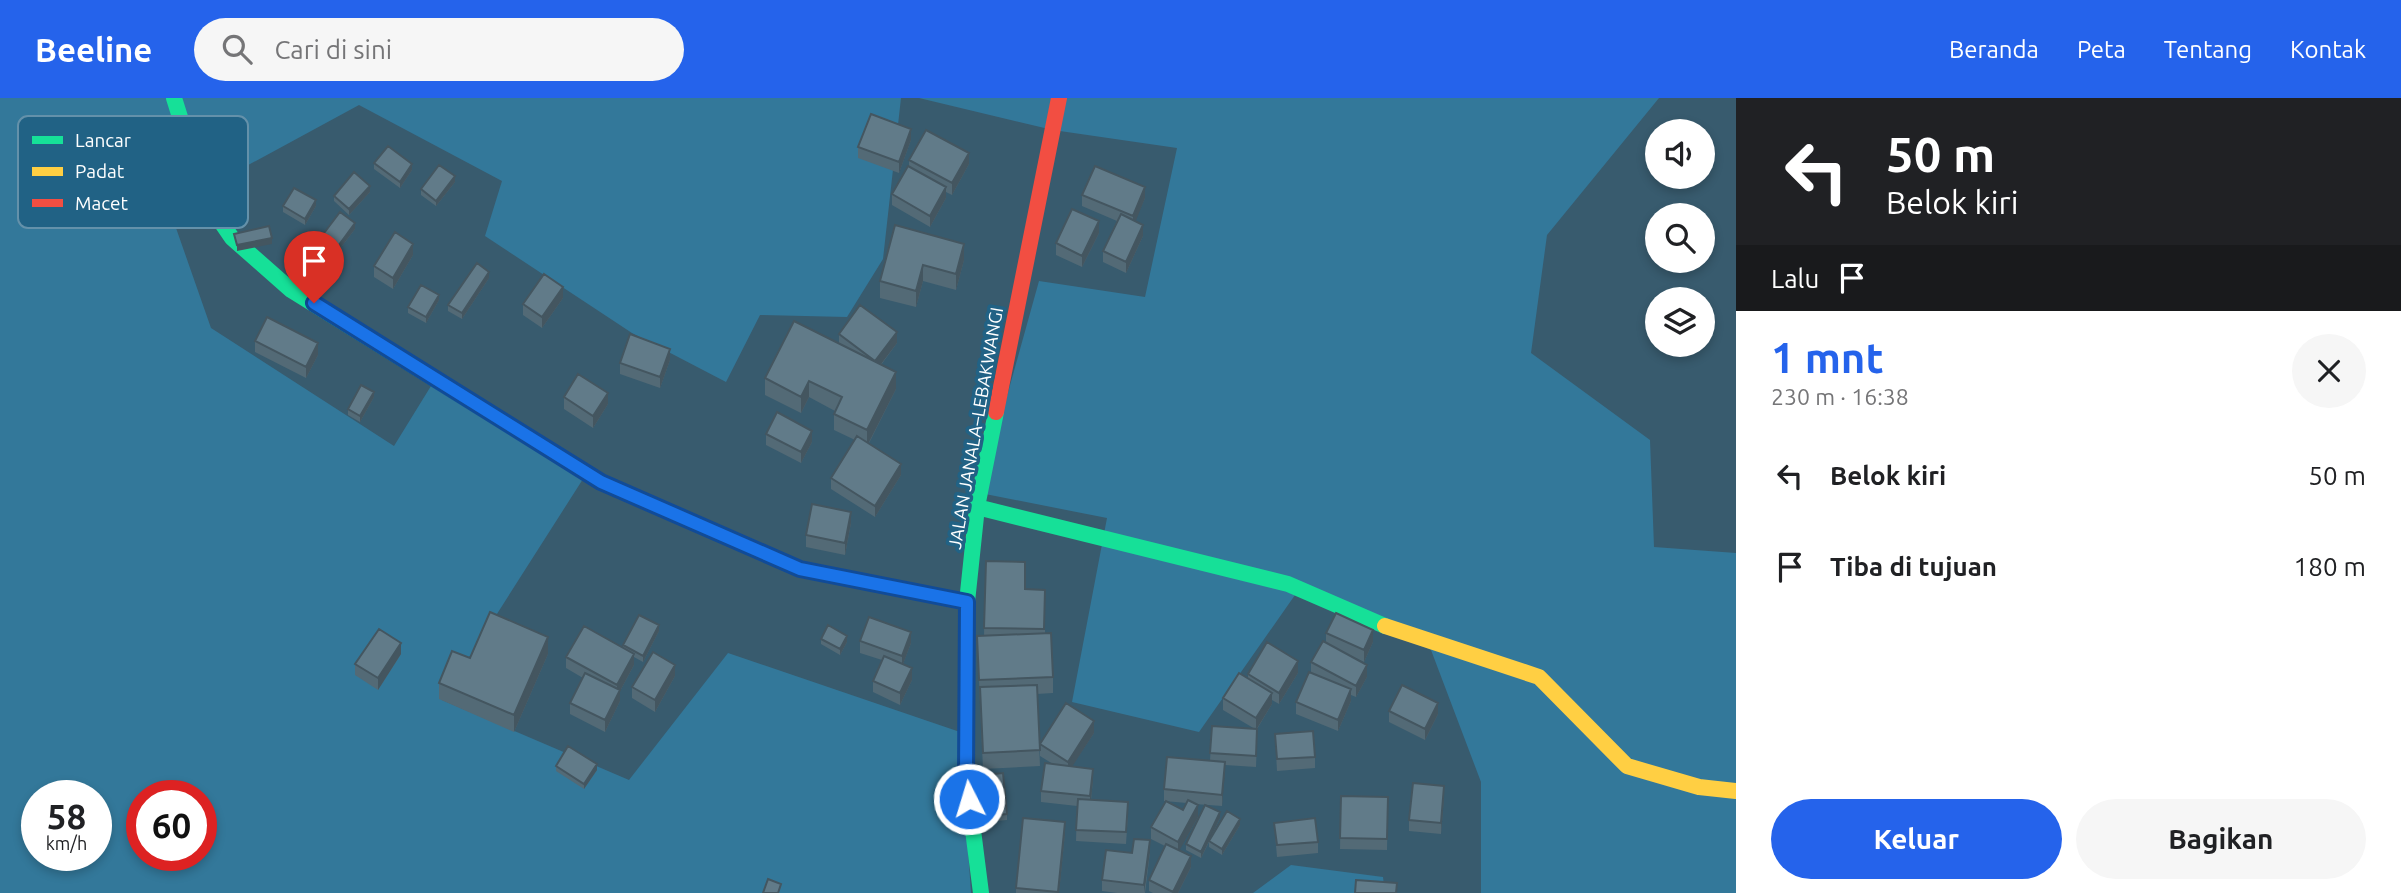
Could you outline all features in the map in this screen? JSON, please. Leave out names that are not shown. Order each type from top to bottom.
[{"type":"street","points":[[174,98],[180,116]]},
{"type":"street","name":"JALAN JANALA–LEBAKWANGI","points":[[981,893],[966,775],[967,602],[977,507],[1059,98]]},
{"type":"street","points":[[225,228],[232,238],[291,290],[601,482],[800,569],[967,602]]},
{"type":"street","points":[[977,507],[1288,584],[1404,634],[1539,677],[1627,765],[1699,787],[1736,791]]},
{"type":"shaded area","points":[[0,98],[901,98],[883,259],[847,317],[760,315],[726,382],[632,333],[485,236],[502,181],[359,105],[248,165],[248,116],[18,116],[18,228],[176,228],[211,328],[394,446],[439,373],[590,468],[442,700],[629,780],[728,653],[960,732],[971,893],[0,893]]},
{"type":"shaded area","points":[[919,98],[1659,98],[1547,235],[1531,353],[1650,440],[1654,547],[1736,553],[1736,893],[1481,893],[1481,782],[1431,650],[1302,585],[1199,732],[1072,702],[1107,518],[980,493],[1039,281],[1145,297],[1177,148],[1053,130]]},
{"type":"shaded area","points":[[1291,865],[1383,877],[1385,893],[1253,893]]},
{"type":"building","points":[[871,114],[911,129],[899,162],[858,147]]},
{"type":"building","points":[[926,130],[969,153],[952,183],[909,160]]},
{"type":"building","points":[[388,146],[412,164],[400,182],[374,163]]},
{"type":"building","points":[[439,165],[455,176],[436,201],[421,189]]},
{"type":"building","points":[[908,166],[946,187],[930,216],[892,194]]},
{"type":"building","points":[[1095,166],[1145,187],[1133,216],[1082,195]]},
{"type":"building","points":[[354,172],[370,186],[349,209],[334,196]]},
{"type":"building","points":[[294,188],[316,200],[305,219],[283,206]]},
{"type":"building","points":[[1072,209],[1099,221],[1082,256],[1056,243]]},
{"type":"building","points":[[340,212],[355,223],[333,253],[318,241]]},
{"type":"building","points":[[1121,214],[1143,225],[1126,262],[1103,251]]},
{"type":"building","points":[[895,225],[964,244],[956,274],[923,265],[916,291],[880,281]]},
{"type":"building","points":[[269,226],[272,238],[237,245],[234,234]]},
{"type":"building","points":[[395,232],[413,244],[393,278],[374,266]]},
{"type":"building","points":[[477,263],[489,272],[462,313],[448,305]]},
{"type":"building","points":[[544,274],[563,287],[542,317],[523,304]]},
{"type":"building","points":[[421,285],[439,295],[426,317],[408,307]]},
{"type":"building","points":[[860,305],[897,332],[875,361],[839,334]]},
{"type":"building","points":[[267,317],[318,343],[306,367],[255,341]]},
{"type":"building","points":[[794,321],[896,372],[867,430],[834,414],[842,397],[809,381],[801,397],[765,378]]},
{"type":"building","points":[[630,334],[670,349],[660,377],[620,363]]},
{"type":"building","points":[[578,374],[608,393],[593,416],[564,397]]},
{"type":"building","points":[[361,385],[374,392],[360,416],[348,409]]},
{"type":"building","points":[[777,412],[812,431],[801,452],[766,434]]},
{"type":"building","points":[[857,436],[901,464],[875,506],[831,478]]},
{"type":"building","points":[[812,504],[851,512],[845,543],[806,535]]},
{"type":"building","points":[[986,561],[1025,562],[1025,589],[1045,590],[1044,629],[984,628]]},
{"type":"building","points":[[490,612],[548,637],[514,715],[439,683],[452,651],[470,658]]},
{"type":"building","points":[[1336,613],[1373,630],[1364,650],[1326,633]]},
{"type":"building","points":[[639,615],[659,625],[643,656],[623,645]]},
{"type":"building","points":[[869,617],[911,632],[902,656],[860,641]]},
{"type":"building","points":[[828,625],[847,636],[840,649],[821,639]]},
{"type":"building","points":[[584,626],[634,654],[617,685],[566,657]]},
{"type":"building","points":[[379,629],[401,643],[378,678],[355,664]]},
{"type":"building","points":[[1051,633],[1053,677],[979,680],[977,636]]},
{"type":"building","points":[[1323,641],[1367,665],[1356,686],[1311,662]]},
{"type":"building","points":[[1267,642],[1298,661],[1279,693],[1248,674]]},
{"type":"building","points":[[653,652],[675,665],[655,700],[632,687]]},
{"type":"building","points":[[884,656],[912,668],[900,693],[873,681]]},
{"type":"building","points":[[1309,672],[1351,689],[1338,720],[1296,702]]},
{"type":"building","points":[[585,673],[620,690],[605,720],[570,703]]},
{"type":"building","points":[[1239,673],[1272,693],[1256,718],[1223,698]]},
{"type":"building","points":[[1037,685],[1040,750],[983,753],[980,687]]},
{"type":"building","points":[[1402,685],[1438,703],[1425,729],[1389,711]]},
{"type":"building","points":[[1066,703],[1094,721],[1068,762],[1040,744]]},
{"type":"building","points":[[1212,726],[1257,729],[1256,756],[1210,753]]},
{"type":"building","points":[[1313,731],[1315,757],[1277,759],[1275,734]]},
{"type":"building","points":[[568,746],[597,764],[584,784],[556,766]]},
{"type":"building","points":[[1167,757],[1225,762],[1222,795],[1164,789]]},
{"type":"building","points":[[1045,763],[1093,769],[1090,796],[1041,791]]},
{"type":"building","points":[[1003,773],[1007,814],[987,816],[984,775]]},
{"type":"building","points":[[1413,783],[1444,786],[1441,823],[1409,820]]},
{"type":"building","points":[[1341,796],[1388,797],[1387,839],[1340,838]]},
{"type":"building","points":[[1078,799],[1128,802],[1126,832],[1076,830]]},
{"type":"building","points":[[1188,800],[1198,805],[1178,842],[1151,827],[1166,801],[1183,810]]},
{"type":"building","points":[[1205,805],[1220,812],[1201,852],[1186,844]]},
{"type":"building","points":[[1227,811],[1240,819],[1222,849],[1209,841]]},
{"type":"building","points":[[1023,818],[1065,822],[1058,892],[1016,888]]},
{"type":"building","points":[[1315,818],[1318,842],[1277,845],[1274,823]]},
{"type":"building","points":[[1134,839],[1150,840],[1144,885],[1102,880],[1106,850],[1132,853]]},
{"type":"building","points":[[1166,844],[1191,856],[1173,892],[1149,880]]},
{"type":"building","points":[[768,879],[781,884],[778,893],[763,893]]},
{"type":"building","points":[[1356,880],[1397,883],[1396,893],[1355,893]]},
{"type":"traffic: fast","points":[[174,98],[180,116]]},
{"type":"traffic: fast","points":[[225,228],[232,238],[291,290],[601,482],[759,551]]},
{"type":"traffic: fast","points":[[981,893],[966,775],[967,602],[977,507],[996,412]]},
{"type":"traffic: fast","points":[[977,507],[1288,584],[1385,626]]},
{"type":"traffic: slow","points":[[759,551],[800,569],[967,602]]},
{"type":"traffic: slow","points":[[1385,626],[1539,677],[1627,766],[1699,787],[1736,791]]},
{"type":"traffic: jam","points":[[996,412],[1059,98]]},
{"type":"route","points":[[314,303],[601,482],[800,569],[967,602],[966,775],[969,799]]}]
